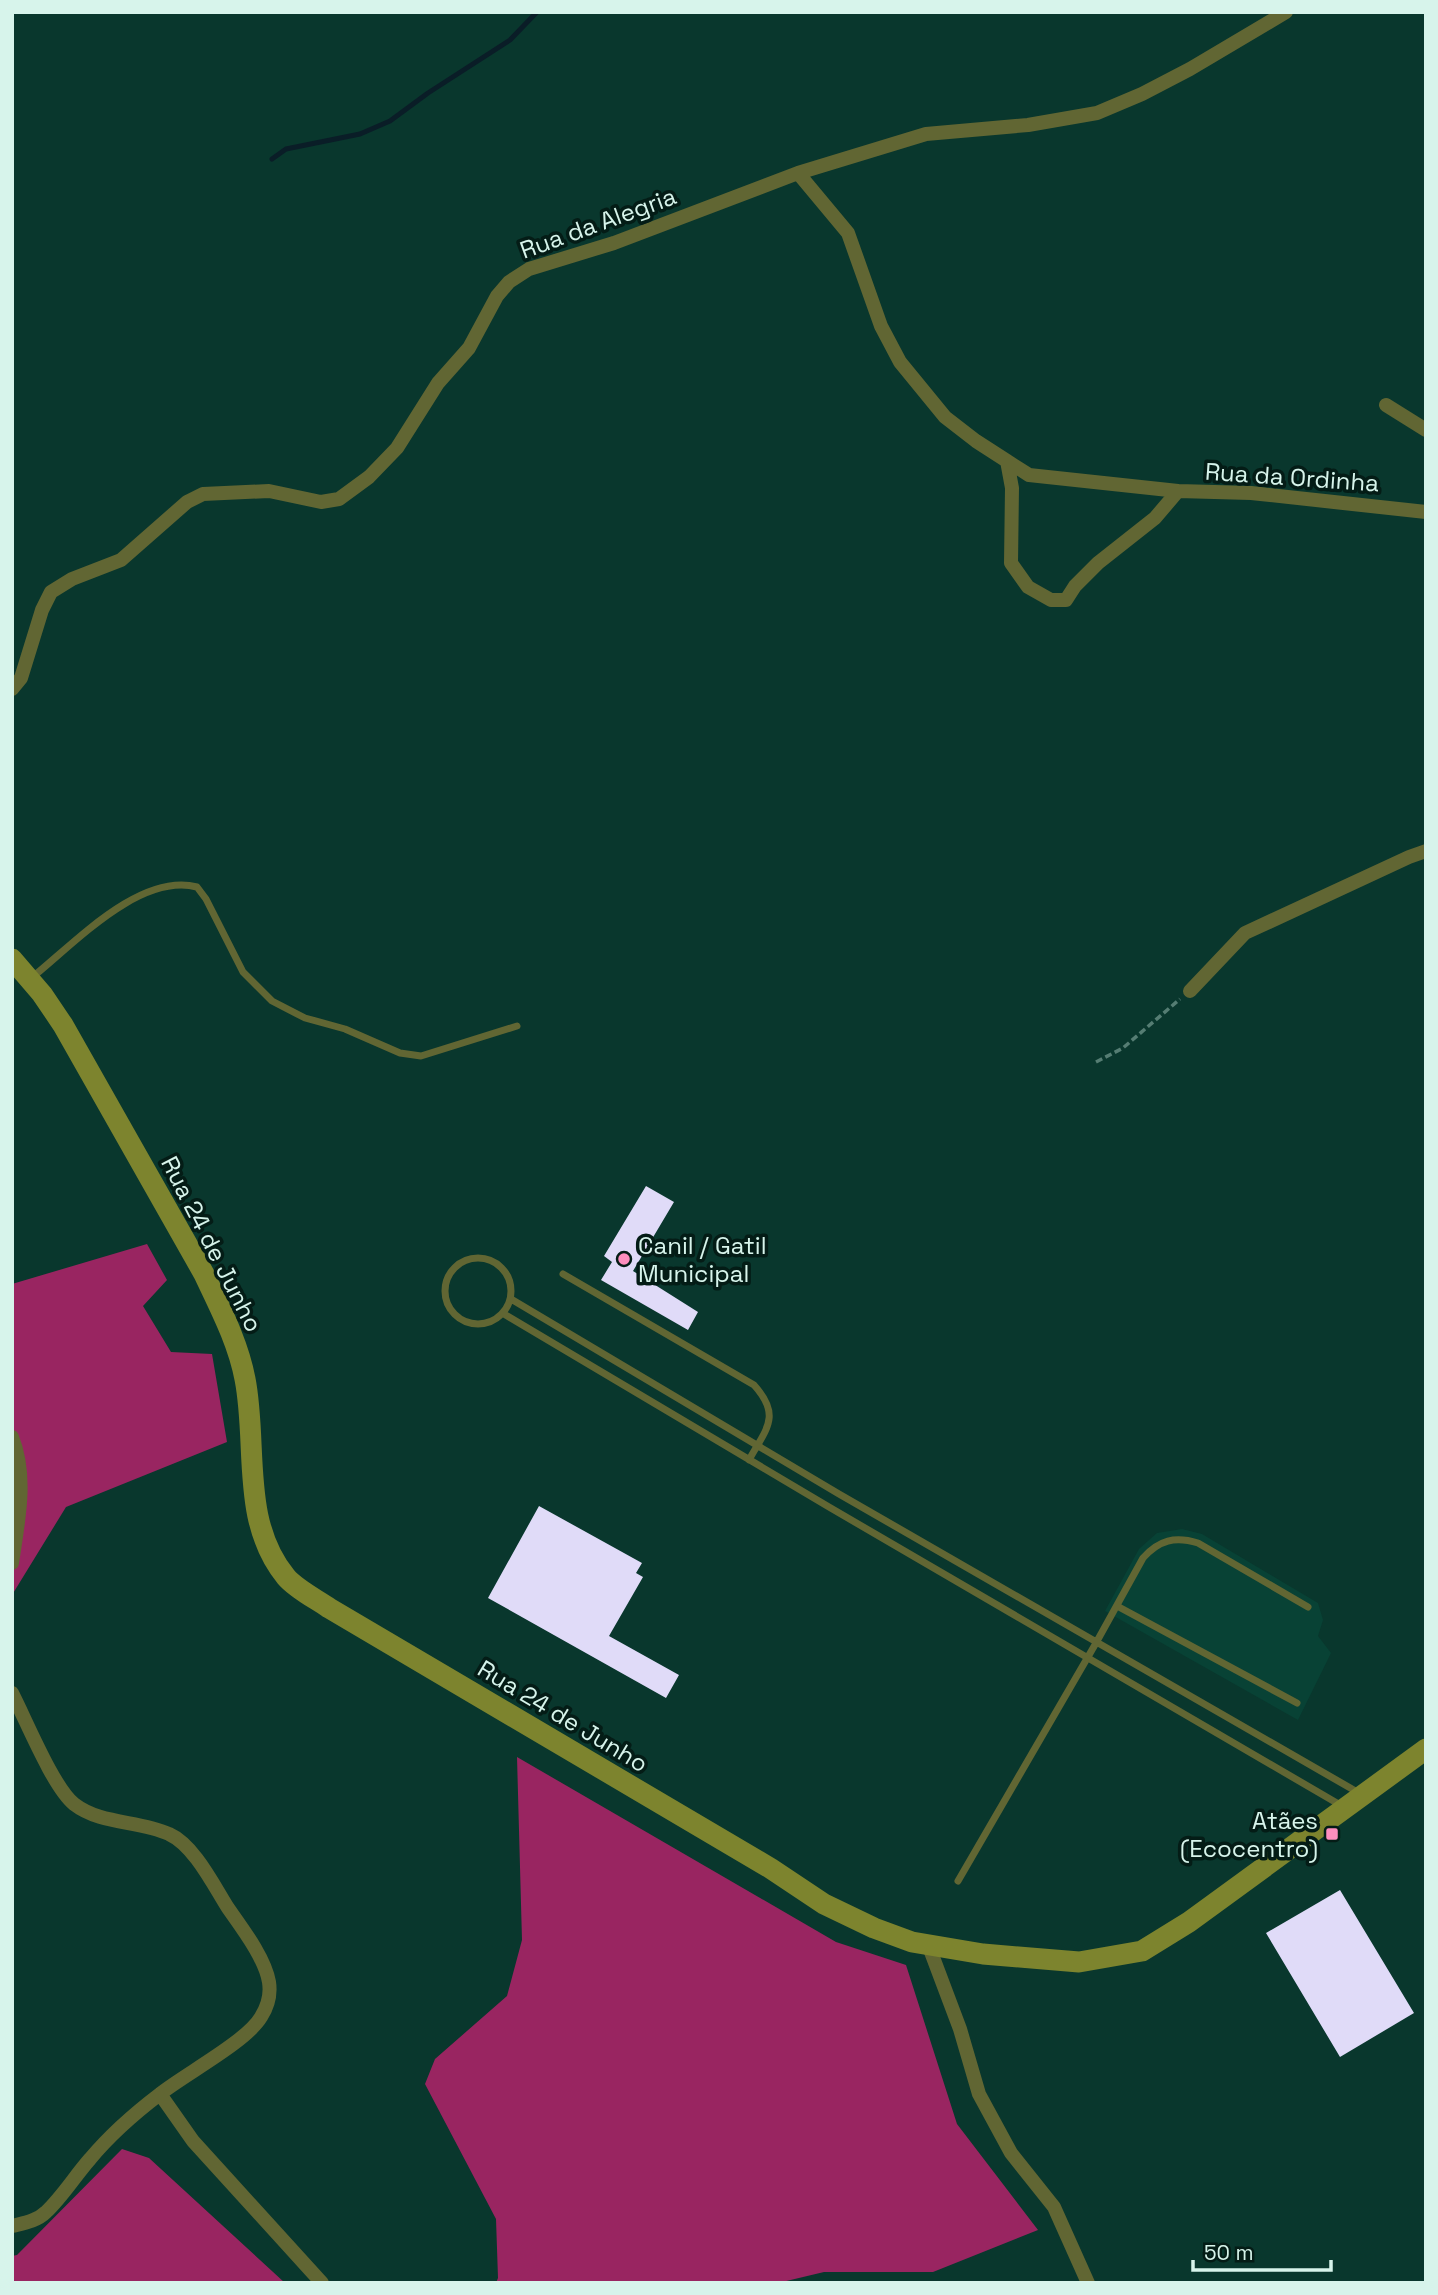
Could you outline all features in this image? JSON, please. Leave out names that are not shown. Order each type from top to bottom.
[{"type":"main road","name":"Rua 24 de Junho","points":[[12,959],[63,1024],[204,1274],[222,1312],[237,1348],[245,1379],[250,1411],[256,1509],[266,1544],[286,1578],[329,1608],[770,1868],[824,1903],[874,1928],[912,1942],[983,1954],[1079,1962],[1142,1951],[1189,1922],[1426,1749]]},
{"type":"street","name":"Rua da Alegria","points":[[12,689],[22,678],[42,610],[51,592],[72,579],[121,560],[187,502],[202,494],[269,491],[321,502],[339,499],[369,477],[397,448],[438,383],[469,348],[497,296],[509,282],[529,270],[614,243],[798,173],[926,134],[1028,125],[1097,113],[1142,94],[1189,69],[1286,12]]},
{"type":"street","points":[[798,173],[848,233],[881,326],[901,362],[945,417],[976,441],[1029,475],[1178,491]]},
{"type":"street","points":[[1386,405],[1426,429]]},
{"type":"street","name":"Rua da Ordinha","points":[[1007,461],[1012,488],[1011,563],[1028,587],[1051,600],[1066,600],[1098,563],[1155,518],[1178,491],[1251,493],[1426,512]]},
{"type":"street","points":[[1190,991],[1245,933],[1426,851]]},
{"type":"street","points":[[12,1437],[17,1450],[20,1478],[12,1563]]},
{"type":"street","points":[[12,1693],[57,1783],[71,1802],[100,1817],[150,1827],[172,1835],[194,1855],[242,1928],[269,1981],[269,2001],[260,2020],[243,2036],[160,2094],[122,2126],[92,2157],[45,2214],[32,2221],[12,2226]]},
{"type":"street","points":[[928,1944],[960,2029],[979,2094],[1011,2153],[1054,2207],[1088,2283]]},
{"type":"street","points":[[160,2094],[193,2141],[322,2283]]},
{"type":"lane","points":[[30,979],[62,954],[85,931],[129,901],[154,890],[182,883],[197,887],[206,899],[243,972],[272,1002],[305,1018],[345,1029],[400,1053],[421,1056],[517,1026]]},
{"type":"lane","points":[[481,1258],[502,1267],[512,1287],[511,1299],[504,1314],[484,1325],[473,1325],[453,1314],[444,1293],[451,1272],[470,1259],[481,1258]]},
{"type":"lane","points":[[563,1274],[754,1385],[768,1400],[770,1423],[750,1460]]},
{"type":"lane","points":[[511,1299],[1096,1643],[1354,1801]]},
{"type":"lane","points":[[504,1314],[1087,1658],[1354,1801]]},
{"type":"lane","points":[[958,1881],[1143,1558],[1152,1548],[1167,1540],[1185,1539],[1198,1543],[1308,1607]]},
{"type":"lane","points":[[1116,1606],[1297,1703]]},
{"type":"path","points":[[1096,1062],[1123,1048],[1190,991]]},
{"type":"shaded area","points":[[147,1244],[167,1280],[143,1306],[171,1352],[212,1354],[227,1442],[66,1507],[12,1595],[12,1284]]},
{"type":"shaded area","points":[[1182,1529],[1202,1534],[1318,1603],[1323,1620],[1318,1636],[1331,1653],[1298,1720],[1105,1611],[1139,1549],[1157,1533]]},
{"type":"shaded area","points":[[517,1757],[836,1942],[906,1965],[957,2124],[1038,2230],[933,2272],[824,2272],[778,2283],[496,2283],[496,2219],[425,2084],[435,2059],[507,1996],[522,1940]]},
{"type":"shaded area","points":[[122,2149],[149,2158],[285,2283],[12,2283],[12,2256],[17,2255]]},
{"type":"building","name":"Canil / Gatil Municipal","points":[[646,1186],[674,1202],[633,1271],[698,1312],[688,1330],[601,1280],[612,1262],[604,1256]]},
{"type":"building","points":[[539,1506],[642,1563],[636,1573],[643,1577],[609,1636],[679,1675],[666,1698],[488,1598]]},
{"type":"building","points":[[1340,1890],[1414,2013],[1340,2057],[1266,1933]]},
{"type":"waterway","points":[[272,159],[286,149],[360,134],[390,121],[510,40],[537,12]]},
{"type":"place","name":"Canil / Gatil Municipal","points":[[624,1259]]},
{"type":"place","name":"Atães (Ecocentro)","points":[[1332,1834]]}]
